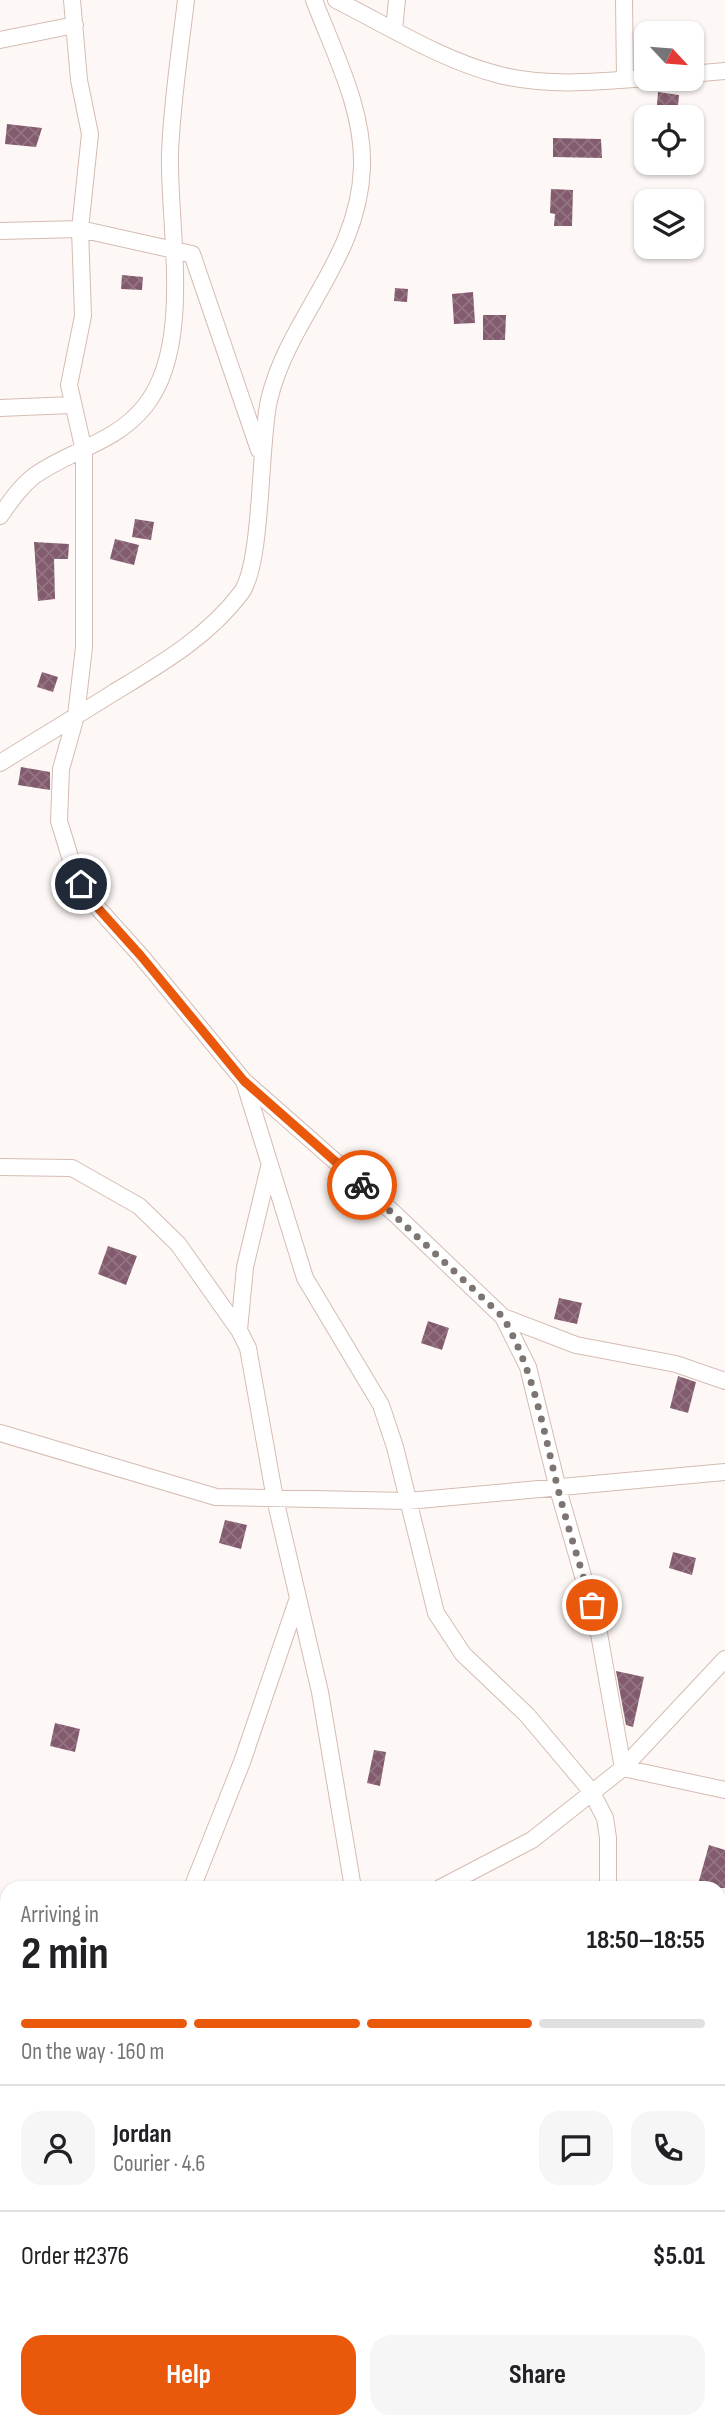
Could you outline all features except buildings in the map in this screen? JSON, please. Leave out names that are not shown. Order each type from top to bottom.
[{"type":"street","points":[[72,0],[79,80],[90,134],[80,229],[83,316],[69,385],[71,405],[84,451],[84,647],[76,716],[61,769],[60,821],[74,870],[88,897],[141,956],[244,1081],[395,1214],[503,1317],[528,1367],[558,1489],[598,1628],[623,1768]]},
{"type":"street","points":[[0,516],[14,496],[34,476],[121,431],[146,405],[163,374],[173,326],[175,248],[170,157],[172,112],[186,0]]},
{"type":"street","points":[[0,763],[179,652],[219,619],[243,590],[252,564],[261,455],[276,372],[350,234],[360,198],[362,163],[358,127],[348,89],[314,0]]},
{"type":"street","points":[[336,0],[452,60],[498,75],[553,81],[634,79]]},
{"type":"street","points":[[394,30],[397,0]]},
{"type":"street","points":[[624,0],[625,79]]},
{"type":"street","points":[[0,40],[75,25]]},
{"type":"street","points":[[704,73],[725,71]]},
{"type":"street","points":[[0,231],[80,229],[175,248],[192,254],[261,455]]},
{"type":"street","points":[[0,408],[71,405]]},
{"type":"street","points":[[244,1081],[305,1278],[381,1405],[396,1447],[436,1613],[463,1654],[527,1715],[591,1791],[604,1818],[608,1838],[608,1881]]},
{"type":"street","points":[[239,1330],[244,1267],[269,1165]]},
{"type":"street","points":[[0,1167],[72,1168],[116,1190],[139,1206],[178,1244],[239,1330],[252,1365],[275,1499],[322,1704],[352,1881]]},
{"type":"street","points":[[503,1317],[576,1345],[676,1364],[725,1381]]},
{"type":"street","points":[[0,1433],[216,1497],[408,1501],[725,1472]]},
{"type":"street","points":[[195,1881],[242,1762],[298,1598]]},
{"type":"street","points":[[453,1881],[532,1840],[623,1768],[725,1659]]},
{"type":"street","points":[[623,1768],[725,1790]]},
{"type":"way so far","points":[[362,1185],[503,1317],[516,1340],[528,1367],[558,1489],[592,1605]]},
{"type":"route","points":[[81,884],[88,897],[141,956],[244,1081],[362,1185]]}]
